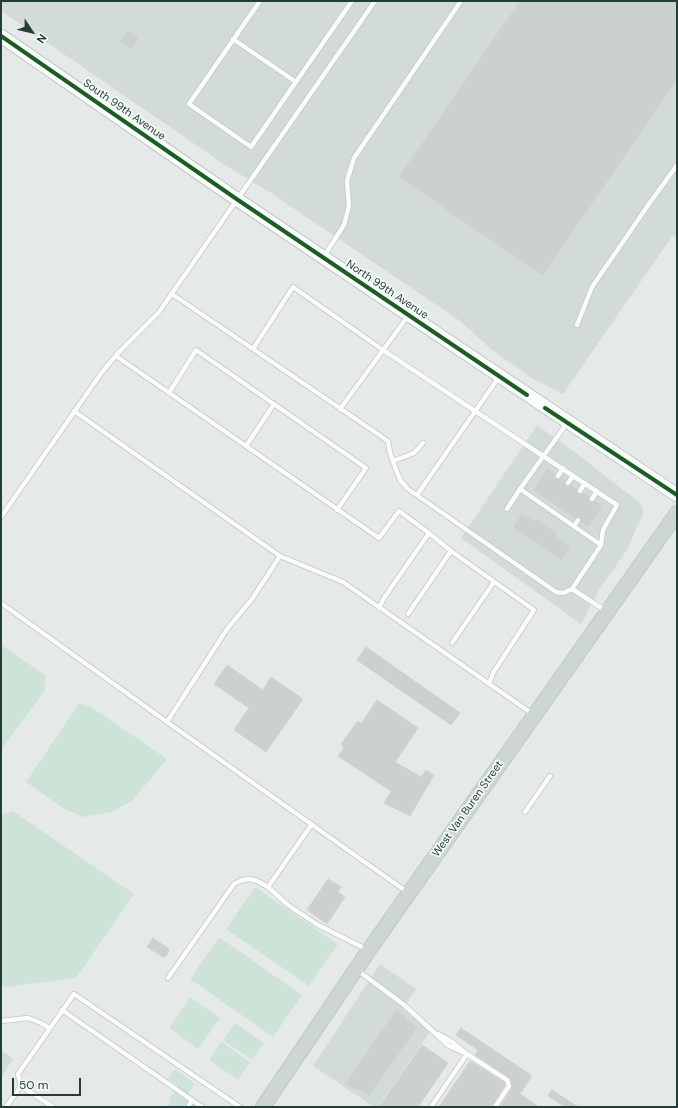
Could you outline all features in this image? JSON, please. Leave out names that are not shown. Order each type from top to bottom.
[{"type":"main road","name":"South 99th Avenue","points":[[1,36],[238,200]]},
{"type":"main road","name":"North 99th Avenue","points":[[238,200],[408,316],[677,495]]},
{"type":"main road","name":"West Van Buren Street","points":[[263,1107],[369,950],[410,894],[677,513]]},
{"type":"lane","points":[[260,1],[189,104],[251,147],[352,1]]},
{"type":"lane","points":[[1,517],[102,372],[159,312],[375,1]]},
{"type":"lane","points":[[324,258],[344,225],[349,206],[347,181],[354,158],[461,1]]},
{"type":"lane","points":[[233,39],[296,82]]},
{"type":"lane","points":[[577,325],[592,287],[677,165]]},
{"type":"lane","points":[[172,294],[388,441],[400,480],[408,489],[556,592],[563,593],[572,589],[601,545],[603,530],[618,505],[383,350],[293,287],[254,349]]},
{"type":"lane","points":[[340,409],[408,316]]},
{"type":"lane","points":[[169,393],[196,350],[366,468],[338,510]]},
{"type":"lane","points":[[116,356],[379,538],[399,511],[451,551],[534,610],[493,672],[489,684]]},
{"type":"lane","points":[[417,495],[500,377]]},
{"type":"lane","points":[[246,446],[274,404]]},
{"type":"lane","points":[[74,411],[280,556],[343,582],[534,715]]},
{"type":"lane","points":[[507,509],[568,422]]},
{"type":"lane","points":[[393,461],[414,453],[423,443]]},
{"type":"lane","points":[[558,476],[563,468]]},
{"type":"lane","points":[[568,483],[574,476]]},
{"type":"lane","points":[[580,491],[585,483]]},
{"type":"lane","points":[[520,489],[601,545]]},
{"type":"lane","points":[[592,499],[597,492]]},
{"type":"lane","points":[[540,503],[544,497]]},
{"type":"lane","points":[[550,509],[554,504]]},
{"type":"lane","points":[[561,517],[565,512]]},
{"type":"lane","points":[[574,526],[578,520]]},
{"type":"lane","points":[[379,608],[384,598],[429,533]]},
{"type":"lane","points":[[408,614],[451,551]]},
{"type":"lane","points":[[167,722],[227,629],[252,599],[280,556]]},
{"type":"lane","points":[[452,643],[494,582]]},
{"type":"lane","points":[[572,589],[607,612]]},
{"type":"lane","points":[[1,603],[410,894]]},
{"type":"lane","points":[[525,812],[550,776]]},
{"type":"lane","points":[[268,888],[312,824]]},
{"type":"lane","points":[[168,978],[234,884],[242,880],[250,879],[257,881],[288,905],[318,925],[369,950]]},
{"type":"lane","points":[[356,970],[403,1004],[449,1046],[467,1054],[507,1080],[509,1086],[495,1107]]},
{"type":"lane","points":[[53,1107],[21,1086],[18,1074],[74,994],[240,1107]]},
{"type":"lane","points":[[62,1010],[202,1107]]},
{"type":"lane","points":[[1,1021],[28,1018],[49,1028]]},
{"type":"lane","points":[[431,1107],[467,1054]]},
{"type":"lane","points":[[6,1107],[21,1086]]},
{"type":"lane","points":[[188,1107],[192,1100]]},
{"type":"shaded area","points":[[1,1],[677,1],[677,237],[673,235],[563,394],[533,379],[491,349],[460,321],[271,193],[228,167],[1,11]]},
{"type":"shaded area","points":[[537,425],[639,502],[643,509],[643,516],[637,526],[629,547],[599,590],[581,624],[461,538]]},
{"type":"shaded area","points":[[380,964],[416,989],[404,1007],[433,1027],[378,1107],[374,1107],[313,1066]]},
{"type":"shaded area","points":[[1,1050],[13,1059],[1,1077]]},
{"type":"green space","points":[[1,645],[45,675],[45,690],[1,750]]},
{"type":"green space","points":[[79,703],[90,706],[167,759],[133,800],[112,812],[83,817],[63,808],[26,782]]},
{"type":"green space","points":[[13,811],[134,894],[76,978],[6,987],[1,984],[1,816]]},
{"type":"green space","points":[[255,887],[338,944],[309,986],[226,929]]},
{"type":"green space","points":[[219,937],[302,995],[273,1037],[190,979]]},
{"type":"green space","points":[[190,997],[220,1018],[198,1049],[169,1028]]},
{"type":"green space","points":[[235,1023],[264,1043],[252,1060],[223,1040]]},
{"type":"green space","points":[[221,1042],[250,1062],[238,1080],[209,1060]]},
{"type":"green space","points":[[176,1070],[195,1084],[188,1093],[203,1104],[200,1107],[167,1107],[171,1101],[169,1099],[178,1086],[168,1078],[173,1071]]},
{"type":"building","points":[[520,1],[677,1],[677,79],[543,275],[399,177]]},
{"type":"building","points":[[128,31],[138,38],[131,48],[121,41]]},
{"type":"building","points":[[548,469],[555,474],[554,476],[556,479],[558,480],[561,478],[565,481],[564,484],[566,486],[569,487],[571,485],[577,489],[576,491],[578,494],[580,495],[583,493],[589,497],[588,499],[590,502],[592,503],[595,501],[602,506],[588,527],[581,522],[580,517],[578,516],[575,518],[533,490]]},
{"type":"building","points":[[522,514],[535,522],[536,520],[557,534],[556,537],[570,546],[561,559],[513,527]]},
{"type":"building","points":[[366,647],[460,713],[451,725],[357,660]]},
{"type":"building","points":[[227,665],[263,690],[271,677],[303,699],[266,752],[234,730],[249,708],[214,684]]},
{"type":"building","points":[[377,700],[418,728],[395,762],[421,777],[426,770],[434,775],[410,816],[384,803],[391,791],[338,756],[344,748],[341,744],[358,721],[361,724]]},
{"type":"building","points":[[328,879],[341,887],[338,892],[345,897],[327,924],[307,910]]},
{"type":"building","points":[[153,938],[169,949],[165,957],[147,947]]},
{"type":"building","points":[[396,1011],[406,1017],[404,1019],[417,1027],[369,1096],[346,1083]]},
{"type":"building","points":[[461,1028],[532,1076],[520,1094],[539,1107],[500,1107],[512,1088],[511,1079],[475,1055],[478,1050],[456,1035]]},
{"type":"building","points":[[422,1045],[448,1063],[418,1107],[379,1107]]},
{"type":"building","points":[[470,1061],[504,1082],[505,1085],[491,1107],[439,1107]]},
{"type":"building","points":[[552,1090],[578,1107],[565,1107],[548,1096]]},
{"type":"cycle path","points":[[1,36],[238,200],[527,395]]},
{"type":"cycle path","points":[[545,408],[677,495]]}]
